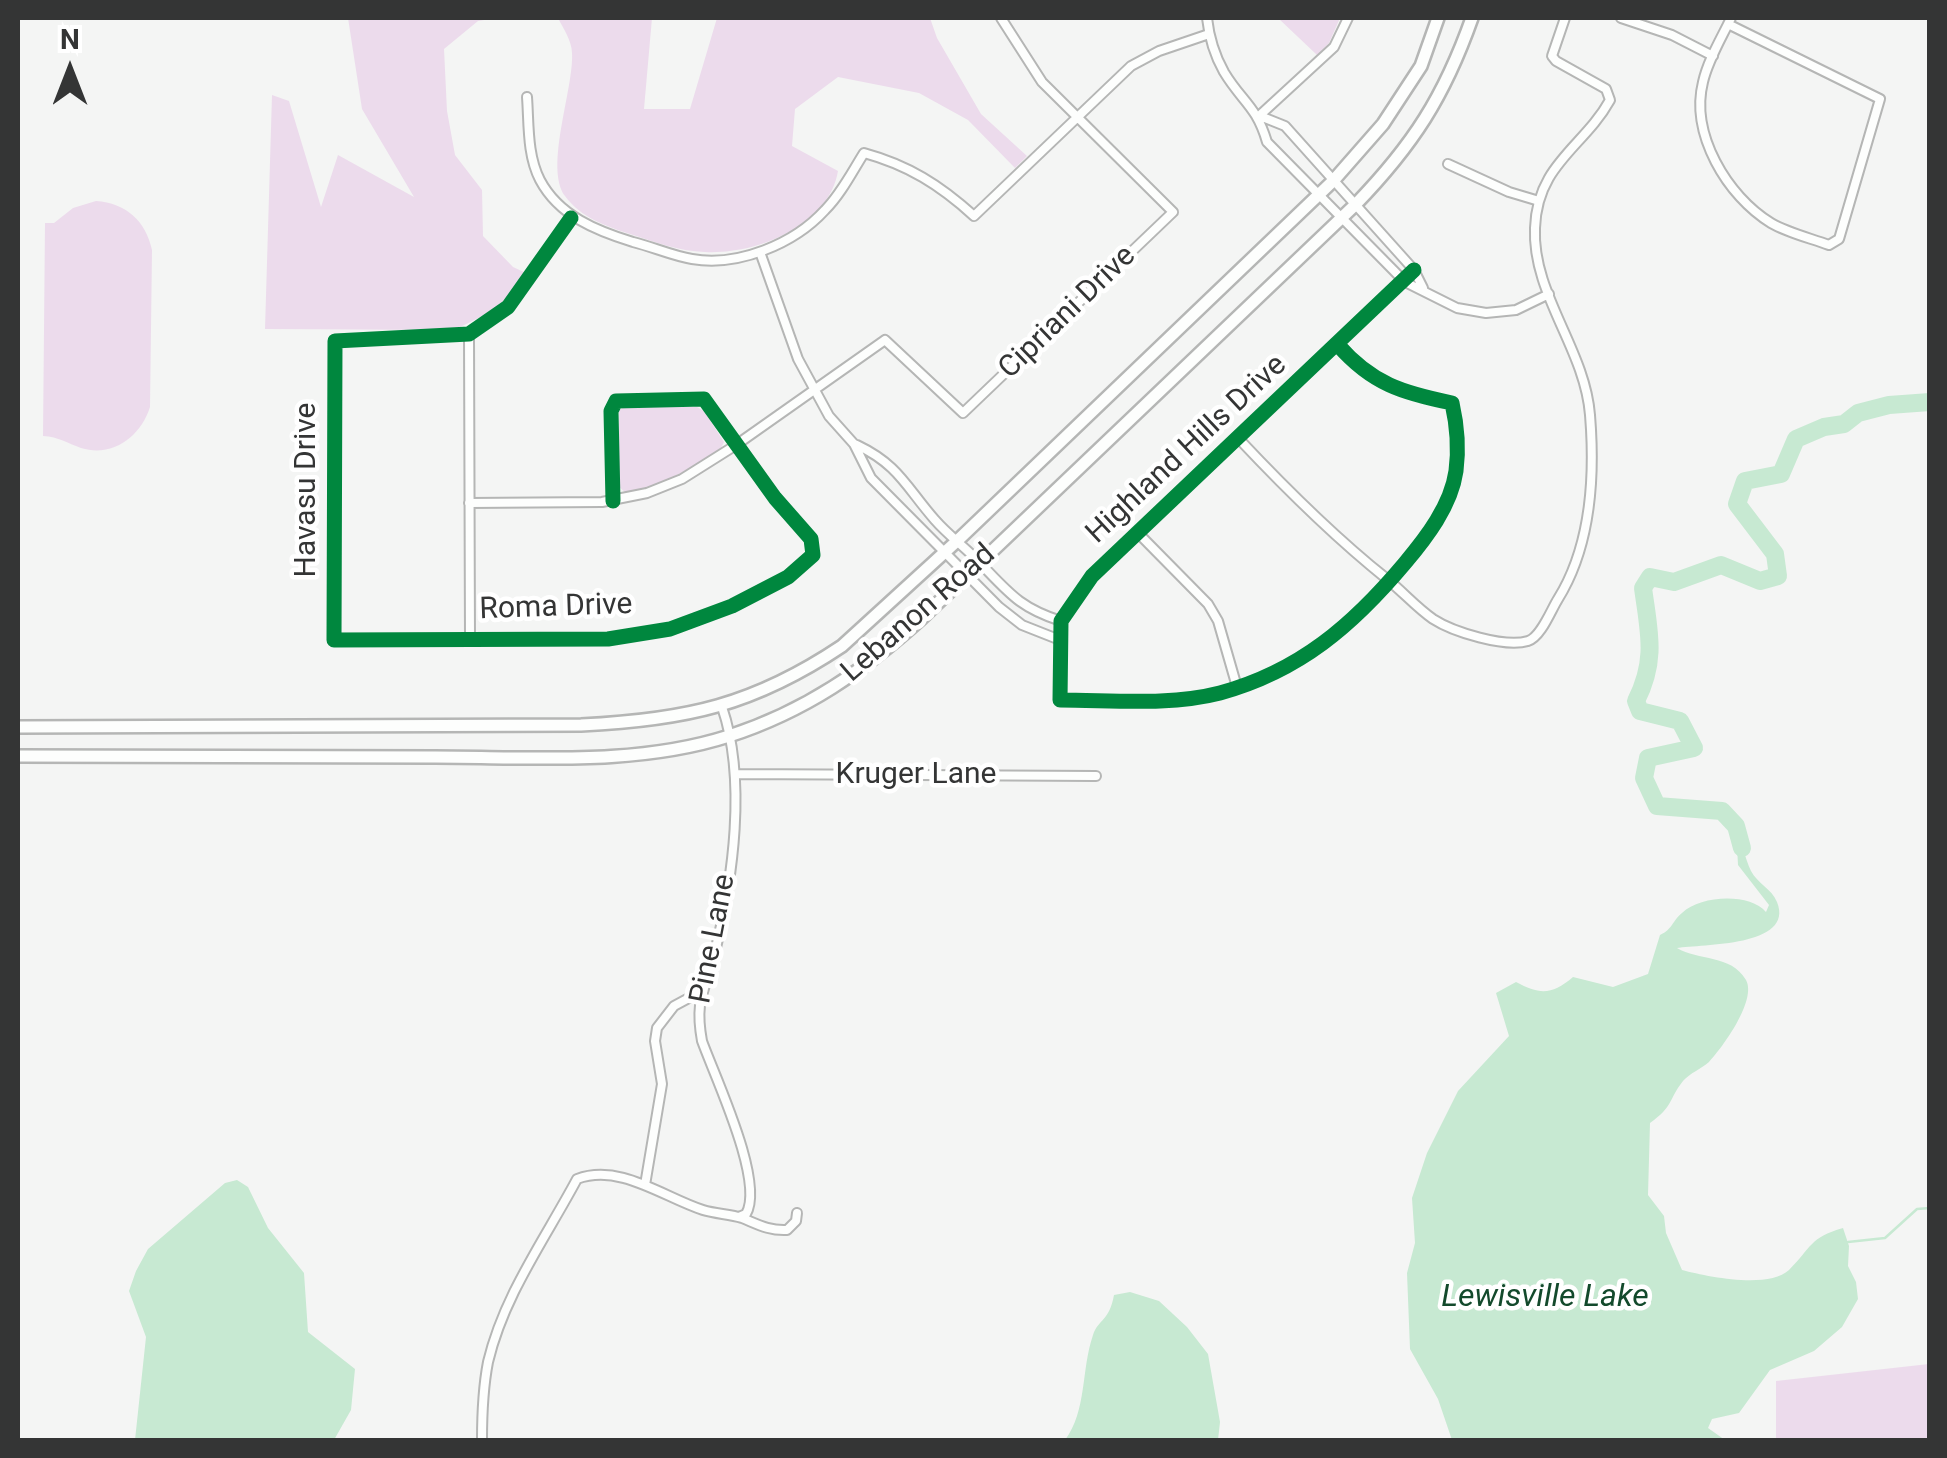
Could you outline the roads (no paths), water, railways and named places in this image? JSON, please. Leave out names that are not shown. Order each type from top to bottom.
[{"type":"main road","name":"Lebanon Road","points":[[18,727],[641,722],[722,708],[770,689],[842,646],[944,554],[1321,194],[1383,124],[1421,66],[1438,18]]},
{"type":"main road","name":"Lebanon Road","points":[[18,756],[578,757],[686,748],[732,736],[814,700],[871,664],[1355,206],[1398,161],[1431,112],[1472,18]]},
{"type":"street","points":[[1001,18],[1042,82],[1077,117]]},
{"type":"street","points":[[1207,18],[1224,72],[1259,116],[1267,142],[1405,282],[1457,308],[1486,313],[1516,310],[1550,294]]},
{"type":"street","points":[[1259,116],[1334,48],[1348,18]]},
{"type":"street","points":[[1239,438],[1338,541],[1433,618],[1491,640],[1531,641],[1564,590],[1580,549],[1591,480],[1590,414],[1585,384],[1537,258],[1535,227],[1539,201],[1562,156],[1608,104],[1610,94],[1599,83],[1552,56],[1565,18]]},
{"type":"street","points":[[1622,18],[1672,35],[1713,56]]},
{"type":"street","points":[[1729,21],[1880,99],[1839,239],[1829,245],[1766,220],[1721,172],[1711,155],[1700,118],[1702,83],[1729,21]]},
{"type":"street","points":[[527,97],[530,149],[540,181],[571,218],[614,236],[694,260],[733,260],[760,252],[802,230],[825,210],[864,153],[925,177],[974,216],[1131,66],[1159,51],[1209,34]]},
{"type":"street","points":[[1259,116],[1285,126],[1414,270],[1423,288]]},
{"type":"street","name":"Cipriani Drive","points":[[812,389],[885,340],[963,413],[1173,212],[1077,117]]},
{"type":"street","points":[[1448,164],[1539,201]]},
{"type":"street","points":[[470,639],[469,334],[508,307],[571,218]]},
{"type":"street","points":[[760,252],[812,389],[854,444],[871,478],[966,576],[1022,625],[1060,640]]},
{"type":"street","name":"Highland Hills Drive","points":[[1237,687],[1178,700],[1060,700],[1062,621],[1092,576],[1414,270]]},
{"type":"street","name":"Havasu Drive","points":[[334,640],[335,341],[469,334]]},
{"type":"street","points":[[1138,534],[1208,604],[1218,621],[1237,687],[1268,676],[1313,651],[1351,623],[1424,540],[1444,506],[1456,474],[1457,430],[1452,402],[1388,387],[1352,361],[1338,345]]},
{"type":"street","points":[[470,503],[613,501],[647,493],[682,479],[736,445],[812,389]]},
{"type":"street","points":[[613,501],[611,412],[616,401],[704,400],[736,445]]},
{"type":"street","points":[[854,444],[876,454],[906,480],[932,517],[1010,597],[1035,613],[1062,621]]},
{"type":"street","name":"Roma Drive","points":[[334,640],[608,639],[670,629],[732,606],[788,577],[808,560],[814,548],[811,539],[736,445]]},
{"type":"street","name":"Pine Lane","points":[[722,708],[732,736],[737,774],[715,954],[700,992],[702,1041],[752,1185],[751,1206],[739,1217]]},
{"type":"street","name":"Kruger Lane","points":[[737,774],[1096,776]]},
{"type":"street","points":[[645,1186],[662,1084],[654,1040],[657,1028],[674,1006],[700,992]]},
{"type":"street","points":[[482,1440],[488,1364],[498,1329],[514,1291],[577,1179],[594,1173],[645,1186],[700,1209],[783,1231],[796,1222],[797,1212]]},
{"type":"water","name":"Lewisville Lake","points":[[1736,826],[1751,871],[1775,897],[1779,917],[1772,928],[1760,935],[1724,944],[1677,948],[1732,966],[1746,980],[1747,999],[1722,1046],[1709,1062],[1683,1081],[1667,1107],[1650,1123],[1648,1195],[1664,1216],[1666,1233],[1682,1270],[1707,1276],[1753,1280],[1780,1276],[1817,1240],[1843,1228],[1858,1299],[1842,1327],[1814,1351],[1770,1370],[1739,1413],[1712,1419],[1708,1428],[1725,1440],[1452,1440],[1438,1399],[1410,1349],[1407,1273],[1415,1243],[1412,1198],[1427,1153],[1458,1091],[1509,1036],[1496,993],[1516,982],[1539,991],[1552,990],[1573,977],[1613,987],[1648,974],[1660,935],[1690,907],[1713,900],[1737,899],[1766,912],[1769,905],[1738,865]]},
{"type":"water","points":[[237,1180],[248,1187],[268,1228],[304,1273],[308,1332],[355,1369],[351,1410],[334,1440],[135,1440],[146,1337],[129,1291],[136,1271],[148,1249],[225,1183]]},
{"type":"water","points":[[1130,1292],[1159,1301],[1208,1354],[1220,1422],[1218,1440],[1065,1440],[1077,1416],[1093,1335],[1114,1295]]},
{"type":"waterway","points":[[1742,848],[1736,826],[1722,811],[1657,806],[1644,778],[1648,758],[1694,748],[1680,721],[1640,711],[1636,701],[1649,659],[1643,588],[1650,577],[1674,582],[1721,565],[1760,581],[1778,576],[1775,554],[1737,504],[1745,481],[1781,474],[1796,439],[1824,427],[1844,424],[1858,413],[1889,405],[1930,402]]},
{"type":"waterway","points":[[1848,1242],[1885,1238],[1917,1209],[1930,1208]]}]
